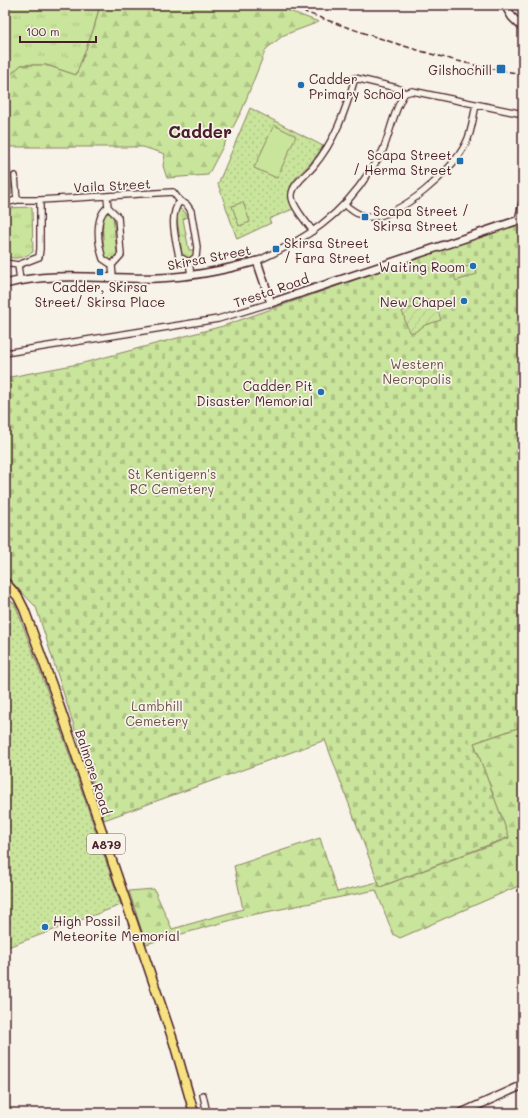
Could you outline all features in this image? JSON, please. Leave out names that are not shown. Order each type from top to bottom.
[{"type":"main road","name":"Balmore Road","points":[[5,582],[18,597],[24,609],[57,699],[174,1043],[194,1113]]},
{"type":"street","points":[[505,5],[520,21],[523,28]]},
{"type":"street","points":[[313,231],[297,209],[292,198],[292,193],[330,144],[343,117],[355,78],[397,88],[405,93],[412,91],[523,114]]},
{"type":"street","name":"Skirsa Street","points":[[5,284],[20,280],[71,276],[160,278],[190,275],[257,261],[282,249],[313,231],[345,205],[363,182],[382,152],[405,93]]},
{"type":"street","points":[[345,205],[360,215],[368,217],[376,216],[386,213],[414,198],[438,180],[453,163],[466,143],[476,104]]},
{"type":"street","points":[[15,176],[17,200]]},
{"type":"street","name":"Vaila Street","points":[[5,203],[17,200],[107,197],[174,192],[180,201],[187,205],[190,211],[197,248],[196,257],[188,262]]},
{"type":"street","points":[[107,197],[108,207],[118,218],[121,255],[112,265],[112,277]]},
{"type":"street","points":[[5,263],[18,265],[39,258],[40,200]]},
{"type":"street","points":[[180,201],[174,208],[173,216],[179,257],[188,262],[190,275]]},
{"type":"street","name":"Tresta Road","points":[[5,353],[218,319],[271,303],[521,219],[523,203]]},
{"type":"street","points":[[108,207],[102,211],[100,220],[100,249],[103,259],[112,265]]},
{"type":"street","points":[[257,261],[271,303]]},
{"type":"street","points":[[18,265],[20,280]]},
{"type":"street","points":[[461,1113],[523,1085]]},
{"type":"street","points":[[203,1095],[208,1113]]},
{"type":"green space","points":[[5,5],[100,5],[94,28],[76,75],[46,65],[21,65],[5,80]]},
{"type":"green space","points":[[100,5],[273,5],[319,22],[284,35],[266,49],[242,110],[208,175],[167,178],[163,166],[165,154],[143,147],[9,147],[5,140],[5,80],[21,65],[46,65],[76,75],[94,28]]},
{"type":"green space","points":[[250,108],[323,146],[290,187],[289,193],[293,209],[269,219],[271,223],[237,239],[218,184]]},
{"type":"green space","points":[[274,125],[296,136],[277,178],[254,168]]},
{"type":"green space","points":[[5,140],[9,147],[12,194],[5,195]]},
{"type":"green space","points":[[243,202],[250,222],[239,226],[232,206]]},
{"type":"green space","points":[[32,207],[33,252],[19,258],[5,256],[5,208]]},
{"type":"green space","points":[[179,208],[186,213],[188,217],[183,219],[189,250],[194,250],[195,255],[189,259],[182,254],[176,212]]},
{"type":"green space","points":[[110,213],[113,216],[117,253],[112,261],[104,256],[102,218],[106,214]]},
{"type":"green space","points":[[523,221],[523,726],[474,743],[509,837],[380,887],[325,740],[104,820],[36,607],[5,575],[5,378],[83,363],[223,326]]},
{"type":"green space","points":[[469,266],[470,269],[475,267],[477,274],[456,281],[453,271]]},
{"type":"green space","points":[[435,300],[441,320],[425,325],[415,332],[409,332],[402,311]]},
{"type":"green space","points":[[5,597],[15,604],[51,701],[121,905],[5,948]]},
{"type":"green space","points":[[523,726],[523,884],[400,938],[393,934],[376,890],[246,916],[146,944],[129,891],[154,889],[172,929],[243,909],[234,866],[320,838],[337,892],[378,882],[380,887],[509,838],[474,743]]},
{"type":"railway","points":[[285,5],[402,46],[492,69],[523,74]]},
{"type":"place","name":"Gilshochill","points":[[501,69]]},
{"type":"place","name":"Cadder Primary School","points":[[301,85]]},
{"type":"place","name":"Scapa Street / Herma Street","points":[[460,161]]},
{"type":"place","name":"Scapa Street / Skirsa Street","points":[[365,217]]},
{"type":"place","name":"Skirsa Street / Fara Street","points":[[276,249]]},
{"type":"place","name":"Waiting Room","points":[[473,266]]},
{"type":"place","name":"Cadder, Skirsa Street/ Skirsa Place","points":[[100,272]]},
{"type":"place","name":"New Chapel","points":[[464,301]]},
{"type":"place","name":"Cadder Pit Disaster Memorial","points":[[321,392]]},
{"type":"place","name":"High Possil Meteorite Memorial","points":[[45,927]]},
{"type":"district","name":"Cadder","points":[[200,131]]},
{"type":"park label","name":"Western Necropolis","points":[[417,370]]},
{"type":"park label","name":"St Kentigern's RC Cemetery","points":[[172,480]]},
{"type":"park label","name":"Lambhill Cemetery","points":[[157,712]]}]
